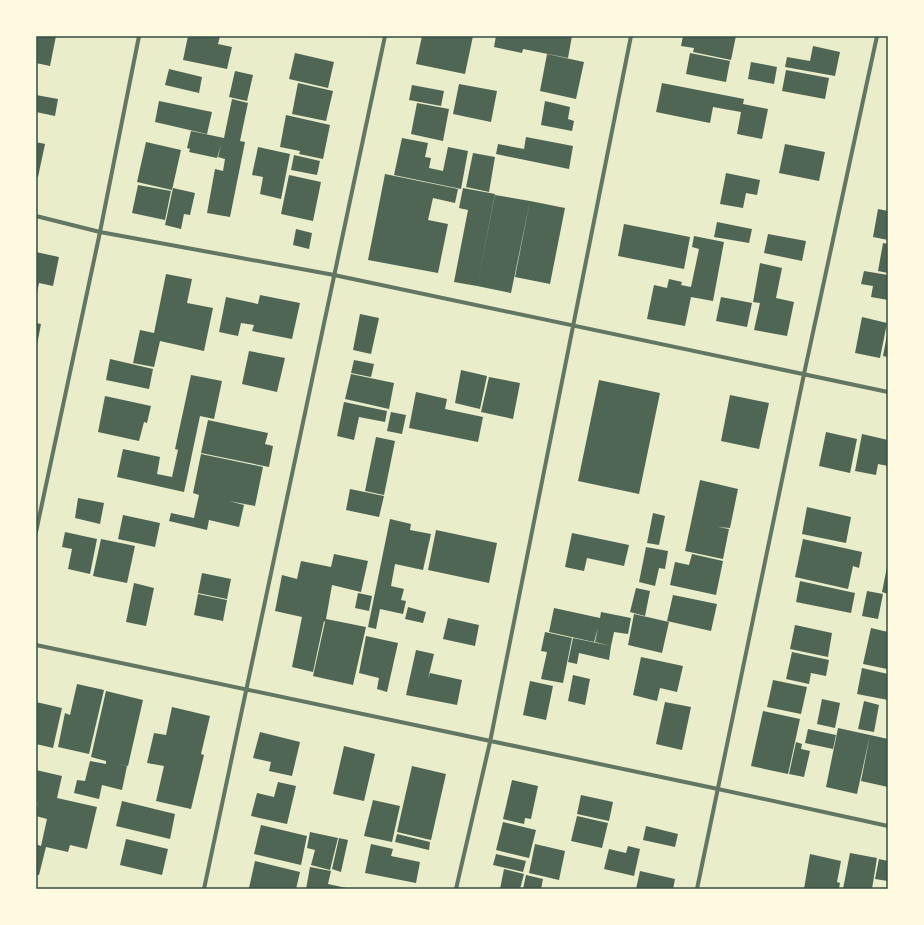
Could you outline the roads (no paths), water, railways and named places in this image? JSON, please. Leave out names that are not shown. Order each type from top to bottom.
[{"type":"street","points":[[36,532],[100,232],[139,36]]},
{"type":"street","points":[[204,889],[385,36]]},
{"type":"street","points":[[456,889],[490,742],[631,36]]},
{"type":"street","points":[[697,889],[804,374],[877,36]]},
{"type":"street","points":[[36,216],[100,232],[334,275],[888,392]]},
{"type":"street","points":[[36,645],[888,826]]}]
